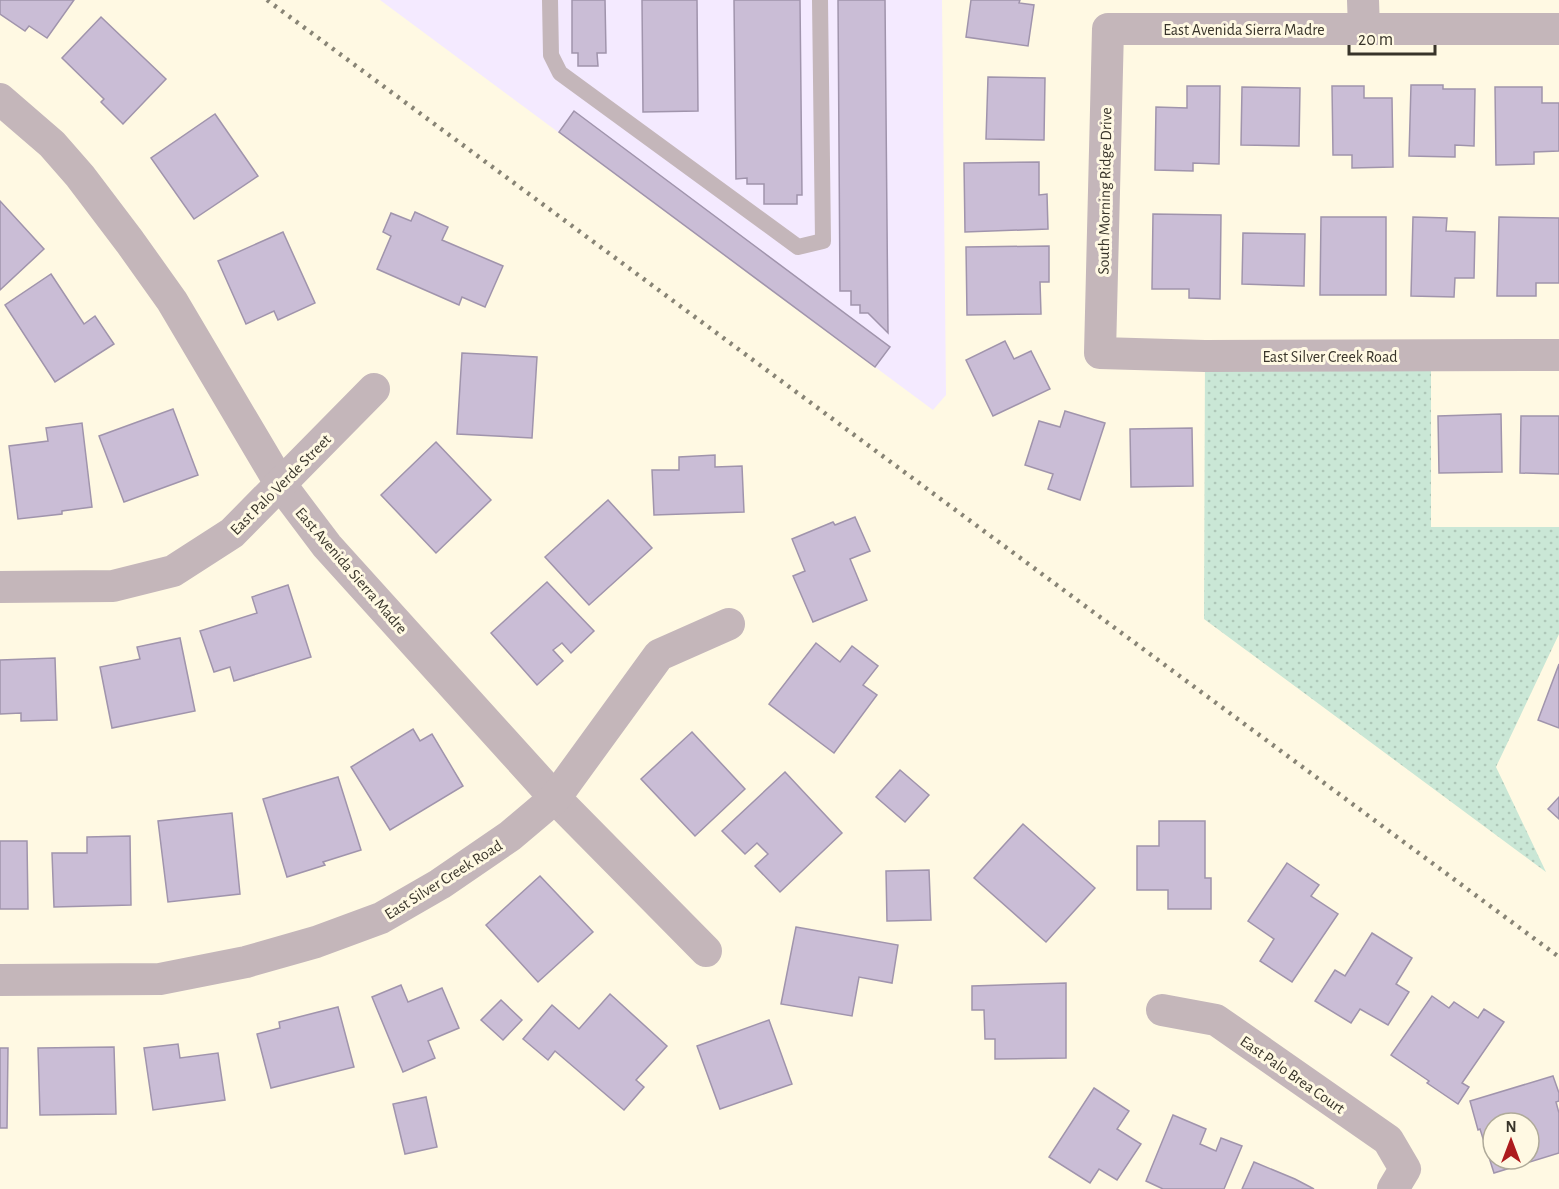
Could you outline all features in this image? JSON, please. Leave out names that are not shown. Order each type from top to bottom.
[{"type":"street","name":"East Avenida Sierra Madre","points":[[1108,29],[1364,15],[1559,29]]},
{"type":"street","name":"South Morning Ridge Drive","points":[[1100,353],[1108,29]]},
{"type":"street","name":"East Avenida Sierra Madre","points":[[0,99],[52,144],[80,176],[130,242],[172,301],[281,485],[327,546],[555,798],[706,951]]},
{"type":"street","name":"East Silver Creek Road","points":[[1100,353],[1206,356],[1559,355]]},
{"type":"street","name":"East Palo Verde Street","points":[[0,587],[113,586],[173,571],[232,533],[374,389]]},
{"type":"street","name":"East Silver Creek Road","points":[[0,980],[160,979],[246,962],[316,942],[381,918],[440,884],[510,836],[555,798],[659,655],[729,624]]},
{"type":"street","name":"East Palo Brea Court","points":[[1162,1010],[1216,1020],[1388,1140],[1399,1179]]},
{"type":"lane","points":[[550,0],[551,55],[560,73],[798,247],[823,241],[820,0]]},
{"type":"shaded area","points":[[380,0],[942,0],[946,395],[933,410]]},
{"type":"green space","points":[[1205,356],[1431,356],[1431,527],[1559,527],[1559,634],[1496,767],[1546,872],[1204,619]]},
{"type":"building","points":[[0,0],[74,0],[47,38],[29,26],[25,31],[0,14]]},
{"type":"building","points":[[572,0],[605,0],[606,53],[597,53],[598,66],[578,66],[578,53],[572,53]]},
{"type":"building","points":[[642,0],[697,0],[698,111],[643,112]]},
{"type":"building","points":[[734,0],[800,0],[802,195],[797,195],[797,204],[764,204],[764,184],[747,184],[747,178],[736,179]]},
{"type":"building","points":[[838,0],[885,0],[888,333],[868,313],[860,313],[860,305],[851,305],[851,291],[840,291]]},
{"type":"building","points":[[971,0],[1020,0],[1019,3],[1034,5],[1028,46],[966,37]]},
{"type":"building","points":[[101,17],[166,79],[123,124],[101,102],[104,99],[62,58]]},
{"type":"building","points":[[988,77],[1045,78],[1044,140],[986,139]]},
{"type":"building","points":[[1411,85],[1443,85],[1443,89],[1475,89],[1474,146],[1455,145],[1455,157],[1409,156]]},
{"type":"building","points":[[1187,86],[1220,86],[1219,164],[1193,163],[1193,171],[1155,170],[1156,107],[1187,108]]},
{"type":"building","points":[[1332,86],[1364,86],[1364,98],[1392,98],[1393,167],[1352,168],[1352,155],[1333,155]]},
{"type":"building","points":[[1242,87],[1300,88],[1299,146],[1241,145]]},
{"type":"building","points":[[1495,87],[1542,87],[1542,103],[1559,103],[1559,151],[1534,152],[1534,164],[1496,165]]},
{"type":"building","points":[[574,111],[890,347],[875,367],[559,132]]},
{"type":"building","points":[[215,114],[258,176],[194,219],[151,158]]},
{"type":"building","points":[[1039,162],[1039,195],[1047,194],[1048,229],[965,232],[964,163]]},
{"type":"building","points":[[0,201],[44,249],[0,290]]},
{"type":"building","points":[[415,212],[448,227],[442,240],[503,266],[485,307],[462,297],[459,305],[377,269],[391,236],[383,232],[391,213],[411,221]]},
{"type":"building","points":[[1153,214],[1221,215],[1220,299],[1189,298],[1189,289],[1152,289]]},
{"type":"building","points":[[1321,217],[1386,217],[1386,295],[1320,295]]},
{"type":"building","points":[[1413,217],[1447,218],[1446,231],[1475,232],[1474,278],[1455,278],[1454,297],[1411,296]]},
{"type":"building","points":[[1499,217],[1559,218],[1559,283],[1536,283],[1536,296],[1497,296]]},
{"type":"building","points":[[283,232],[315,303],[278,320],[274,311],[246,324],[218,261]]},
{"type":"building","points":[[1243,233],[1305,234],[1304,286],[1242,284]]},
{"type":"building","points":[[1049,246],[1049,282],[1040,282],[1041,314],[967,315],[966,247]]},
{"type":"building","points":[[51,274],[84,324],[95,316],[114,344],[55,382],[5,305]]},
{"type":"building","points":[[1005,341],[1014,359],[1031,351],[1050,389],[993,416],[966,360]]},
{"type":"building","points":[[462,353],[537,357],[532,438],[457,434]]},
{"type":"building","points":[[173,409],[198,475],[124,502],[99,436]]},
{"type":"building","points":[[1065,411],[1105,423],[1080,500],[1048,489],[1053,474],[1025,465],[1039,421],[1060,427]]},
{"type":"building","points":[[1501,414],[1502,472],[1439,473],[1438,416]]},
{"type":"building","points":[[1521,416],[1559,416],[1559,474],[1520,473]]},
{"type":"building","points":[[82,423],[92,507],[62,511],[62,514],[18,519],[9,446],[48,441],[46,428]]},
{"type":"building","points":[[1192,428],[1193,486],[1131,487],[1130,429]]},
{"type":"building","points":[[436,442],[491,500],[436,553],[381,495]]},
{"type":"building","points":[[715,455],[715,467],[742,466],[744,512],[654,515],[652,470],[679,470],[679,457]]},
{"type":"building","points":[[608,500],[652,548],[589,605],[545,557]]},
{"type":"building","points":[[855,517],[870,551],[850,559],[867,600],[813,622],[793,576],[805,571],[792,539],[833,522],[835,525]]},
{"type":"building","points":[[547,582],[594,631],[571,653],[562,643],[553,650],[563,661],[537,685],[491,633]]},
{"type":"building","points":[[288,585],[311,657],[234,681],[230,667],[214,672],[200,631],[257,613],[252,597]]},
{"type":"building","points":[[180,638],[195,711],[112,728],[100,667],[140,659],[137,647]]},
{"type":"building","points":[[816,643],[840,662],[852,646],[878,666],[863,685],[877,695],[834,753],[769,704]]},
{"type":"building","points":[[55,658],[57,720],[21,721],[21,713],[0,714],[0,660]]},
{"type":"building","points":[[1559,664],[1559,728],[1538,720]]},
{"type":"building","points":[[413,729],[420,741],[432,734],[463,786],[390,830],[351,767]]},
{"type":"building","points":[[692,732],[745,789],[695,836],[641,779]]},
{"type":"building","points":[[900,770],[929,795],[905,822],[876,797]]},
{"type":"building","points":[[785,772],[842,833],[780,892],[755,866],[768,854],[757,843],[745,854],[722,831]]},
{"type":"building","points":[[338,777],[361,850],[287,877],[263,799]]},
{"type":"building","points":[[1559,797],[1559,819],[1548,809]]},
{"type":"building","points":[[232,813],[240,894],[168,902],[158,821]]},
{"type":"building","points":[[1159,821],[1205,821],[1205,878],[1211,878],[1211,909],[1168,909],[1168,890],[1137,890],[1137,846],[1159,846]]},
{"type":"building","points":[[1023,824],[1095,888],[1046,942],[974,878]]},
{"type":"building","points":[[130,836],[131,905],[54,907],[52,853],[87,853],[87,837]]},
{"type":"building","points":[[0,841],[27,841],[28,909],[0,909]]},
{"type":"building","points":[[1287,863],[1319,885],[1311,896],[1338,914],[1292,982],[1260,961],[1274,939],[1248,921]]},
{"type":"building","points":[[929,870],[931,920],[887,921],[886,871]]},
{"type":"building","points":[[540,876],[593,932],[538,982],[486,925]]},
{"type":"building","points":[[796,927],[898,945],[892,983],[859,977],[852,1016],[781,1004]]},
{"type":"building","points":[[1372,933],[1412,958],[1396,984],[1409,992],[1388,1025],[1360,1009],[1351,1023],[1315,1001],[1335,970],[1345,976]]},
{"type":"building","points":[[1066,983],[1066,1058],[995,1059],[995,1039],[985,1039],[984,1010],[972,1010],[972,986]]},
{"type":"building","points":[[401,985],[408,1002],[442,988],[459,1028],[428,1041],[435,1058],[403,1072],[372,997]]},
{"type":"building","points":[[610,994],[667,1046],[636,1080],[644,1087],[624,1110],[555,1051],[548,1060],[523,1039],[552,1005],[579,1029]]},
{"type":"building","points":[[1432,996],[1449,1008],[1454,1002],[1478,1018],[1484,1009],[1504,1022],[1462,1083],[1469,1087],[1458,1104],[1391,1055]]},
{"type":"building","points":[[501,1000],[522,1020],[503,1040],[481,1020]]},
{"type":"building","points":[[338,1007],[354,1067],[271,1088],[257,1034],[280,1028],[279,1022]]},
{"type":"building","points":[[769,1020],[792,1084],[720,1109],[697,1046]]},
{"type":"building","points":[[178,1044],[180,1058],[218,1053],[225,1100],[153,1110],[144,1048]]},
{"type":"building","points":[[114,1047],[116,1114],[40,1115],[38,1048]]},
{"type":"building","points":[[0,1048],[8,1048],[7,1128],[0,1128]]},
{"type":"building","points":[[1553,1076],[1559,1093],[1559,1101],[1556,1102],[1559,1113],[1559,1153],[1541,1159],[1541,1111],[1481,1111],[1481,1132],[1480,1129],[1478,1130],[1470,1101]]},
{"type":"building","points":[[1094,1088],[1129,1111],[1117,1129],[1141,1144],[1117,1180],[1099,1169],[1090,1183],[1049,1157]]},
{"type":"building","points":[[426,1097],[437,1147],[405,1154],[393,1104]]},
{"type":"building","points":[[1173,1115],[1206,1129],[1200,1144],[1216,1151],[1221,1138],[1242,1146],[1224,1189],[1163,1189],[1146,1181]]},
{"type":"building","points":[[1254,1162],[1295,1179],[1314,1189],[1242,1189]]},
{"type":"railway","points":[[267,0],[1559,957]]}]
